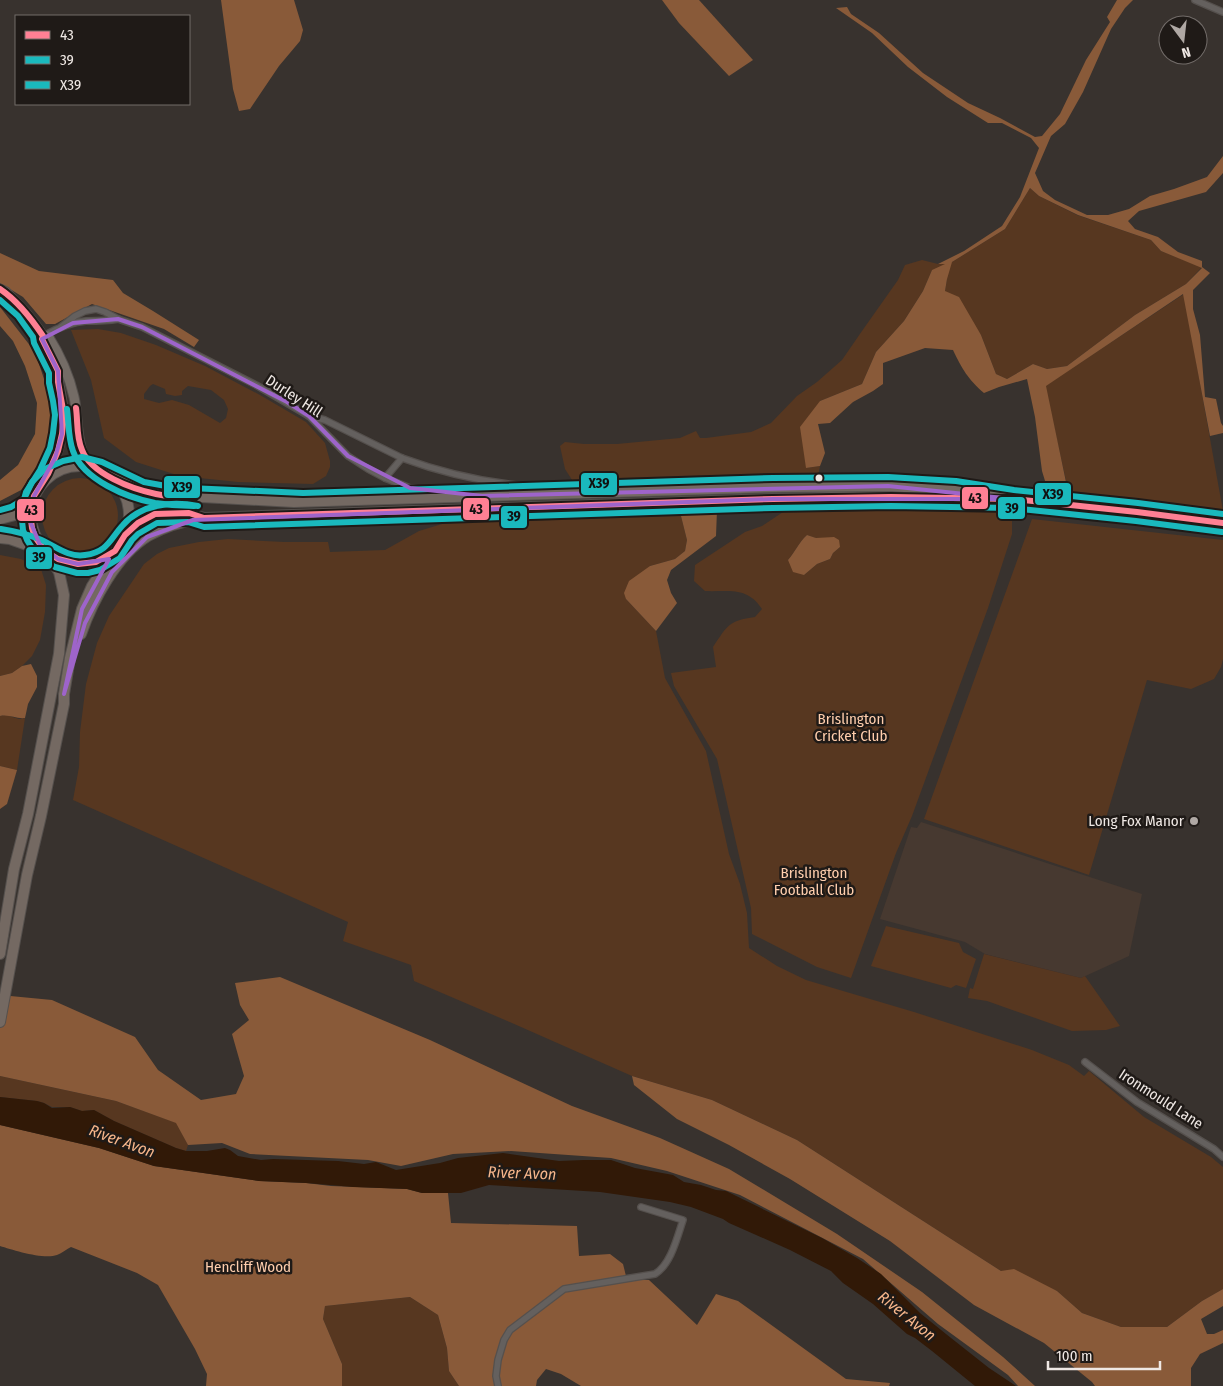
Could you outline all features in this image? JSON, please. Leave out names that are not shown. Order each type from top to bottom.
[{"type":"highway","points":[[0,954],[14,869],[28,814],[59,654],[64,595],[59,572],[35,537],[30,512],[34,496],[39,487],[50,476],[65,468],[82,466],[104,473],[148,492],[188,497],[303,502],[773,487],[888,486],[955,490],[1013,499],[1223,523]]},
{"type":"highway","points":[[0,538],[47,553],[66,562],[86,564],[96,562],[120,544],[125,535],[129,517],[128,503],[121,488],[104,473]]},
{"type":"highway","points":[[773,487],[773,499]]},
{"type":"highway","points":[[64,694],[85,623],[112,572],[134,547],[147,537],[170,525],[204,518],[773,499],[891,497],[1013,499]]},
{"type":"highway","points":[[0,519],[15,515],[31,505]]},
{"type":"highway","points":[[125,535],[138,523],[155,514],[189,513],[204,518]]},
{"type":"highway","points":[[0,1022],[27,875],[64,704],[64,694],[74,641],[86,598],[114,550]]},
{"type":"main road","points":[[0,289],[6,292],[25,312],[43,336],[42,339],[58,372],[64,415],[62,434],[58,451],[48,474],[39,487]]},
{"type":"main road","points":[[43,336],[48,336],[61,358],[68,376],[76,405],[79,444],[82,452],[86,458],[104,473]]},
{"type":"street","points":[[1195,0],[1223,12]]},
{"type":"street","name":"Durley Hill","points":[[43,336],[85,311],[96,309],[105,312],[142,327],[256,385],[309,416],[348,456],[368,470],[410,488],[482,496]]},
{"type":"street","name":"Durley Hill","points":[[60,327],[73,323],[106,321],[118,318]]},
{"type":"street","points":[[309,416],[325,420],[415,463],[496,482],[526,486],[564,486]]},
{"type":"street","points":[[385,478],[402,458]]},
{"type":"street","name":"Ironmould Lane","points":[[1085,1062],[1137,1102],[1214,1149],[1223,1157]]},
{"type":"street","points":[[498,1386],[496,1376],[498,1360],[504,1340],[510,1330],[547,1301],[564,1289],[655,1274],[666,1265],[683,1220],[641,1207]]},
{"type":"highlighted area","points":[[118,319],[142,327],[287,402],[309,416],[348,456],[410,488],[482,496],[888,486],[1013,499],[773,499],[193,520],[147,537],[112,572],[85,623],[64,694],[82,609],[109,559],[78,564],[58,559],[40,545],[30,521],[34,496],[55,458],[62,434],[58,371],[42,339],[73,323]]},
{"type":"shaded area","points":[[921,822],[1142,894],[1129,956],[1081,978],[985,954],[965,942],[880,919],[911,827],[917,828]]},
{"type":"green space","points":[[221,0],[294,0],[303,30],[300,41],[279,66],[250,109],[239,111],[233,89]]},
{"type":"green space","points":[[662,0],[699,0],[753,60],[729,76],[679,23]]},
{"type":"green space","points":[[1117,0],[1133,0],[1125,8],[1111,29],[1083,92],[1065,124],[1051,136],[1035,173],[1043,191],[1055,200],[1087,215],[1108,215],[1129,209],[1150,196],[1207,177],[1223,156],[1223,173],[1206,192],[1139,211],[1128,221],[1135,229],[1158,237],[1178,252],[1202,261],[1202,267],[1210,273],[1193,290],[1193,309],[1200,335],[1205,397],[1216,399],[1223,433],[1210,436],[1183,294],[1046,386],[1066,482],[1049,494],[1042,471],[1035,417],[1027,379],[984,393],[966,373],[953,350],[925,348],[883,363],[883,384],[853,402],[830,423],[818,424],[825,453],[820,466],[806,468],[800,427],[820,401],[862,384],[876,352],[904,321],[923,291],[932,270],[945,264],[938,264],[964,251],[1002,226],[1020,197],[1039,148],[1031,138],[1002,123],[988,123],[947,97],[908,67],[872,33],[836,8],[847,7],[851,14],[879,33],[923,73],[968,103],[1035,137],[1042,136],[1060,114],[1086,60],[1110,22],[1107,17]],"holes":[[[1030,188],[1039,196],[1078,215],[1151,240],[1161,251],[1202,268],[1186,284],[1135,315],[1067,366],[1047,369],[1033,364],[1007,379],[996,374],[981,335],[959,297],[945,291],[947,279],[952,262],[1005,229]]]},
{"type":"green space","points":[[1030,188],[1039,196],[1077,215],[1151,240],[1161,251],[1202,267],[1186,284],[1135,315],[1067,366],[1047,369],[1033,364],[1007,379],[996,374],[981,335],[945,291],[947,279],[932,270],[923,291],[904,321],[876,352],[862,384],[820,401],[806,468],[820,466],[818,476],[801,476],[787,480],[718,481],[644,478],[574,483],[565,469],[560,446],[565,442],[617,444],[680,438],[696,431],[700,438],[706,438],[751,432],[771,423],[797,396],[817,382],[842,360],[898,280],[905,265],[922,260],[938,264],[952,262],[1005,229]]},
{"type":"green space","points":[[0,253],[39,271],[113,280],[123,293],[199,340],[194,347],[164,329],[92,304],[55,324],[46,324],[23,297],[0,283]]},
{"type":"green space","points":[[1184,294],[1223,511],[1069,494],[1045,386]]},
{"type":"green space","points":[[0,307],[35,352],[54,409],[51,449],[25,488],[0,501],[0,480],[18,465],[35,434],[37,403],[25,366],[13,341],[0,326]]},
{"type":"green space","points":[[98,329],[121,333],[156,345],[205,366],[260,395],[306,422],[325,443],[330,461],[330,467],[326,476],[313,484],[238,482],[180,476],[136,462],[104,438],[91,380],[71,330]],"holes":[[[153,384],[165,389],[166,394],[175,396],[182,395],[182,391],[188,386],[211,390],[224,400],[228,409],[226,418],[220,423],[189,405],[172,400],[159,403],[144,399],[144,394]]]},
{"type":"green space","points":[[73,478],[87,478],[101,484],[112,495],[118,509],[115,531],[107,543],[87,554],[73,554],[59,548],[48,537],[42,523],[42,509],[48,495],[59,484]]},
{"type":"green space","points":[[836,506],[966,506],[991,510],[1012,518],[1012,534],[988,608],[851,978],[817,967],[752,934],[751,908],[717,759],[674,686],[671,673],[716,667],[713,647],[729,625],[739,620],[755,617],[762,609],[744,593],[705,591],[694,581],[695,565],[745,532],[762,526],[783,512],[792,509],[813,510]],"holes":[[[807,535],[840,547],[833,553],[830,559],[817,564],[804,575],[788,560]]]},
{"type":"green space","points":[[717,510],[716,536],[671,570],[667,580],[671,593],[677,603],[656,631],[626,599],[624,593],[629,581],[650,566],[675,559],[685,551],[687,540],[680,512]]},
{"type":"green space","points":[[680,512],[687,540],[685,551],[675,559],[650,566],[626,599],[656,631],[665,678],[706,751],[729,854],[740,884],[747,913],[749,948],[777,966],[806,980],[1032,1050],[1069,1065],[1084,1076],[1089,1071],[1144,1117],[1211,1157],[1223,1167],[1223,1289],[1202,1301],[1167,1327],[1121,1327],[1082,1313],[1057,1291],[1001,1271],[797,1140],[712,1100],[632,1076],[414,981],[411,965],[343,941],[348,922],[73,800],[79,767],[80,732],[86,684],[97,643],[109,616],[144,564],[169,548],[228,539],[328,542],[330,552],[385,550],[419,531],[442,524],[513,518]]},
{"type":"green space","points":[[1032,519],[1223,540],[1223,659],[1221,667],[1214,679],[1191,689],[1147,680],[1089,875],[924,819]]},
{"type":"green space","points":[[807,535],[816,538],[834,537],[839,540],[840,547],[833,553],[830,559],[817,564],[804,575],[793,572],[788,560]]},
{"type":"green space","points":[[0,555],[21,559],[41,569],[46,585],[45,612],[40,640],[32,656],[12,673],[0,676]]},
{"type":"green space","points":[[31,664],[37,676],[37,687],[28,704],[25,718],[0,716],[0,676],[12,673],[22,666]]},
{"type":"green space","points":[[6,715],[19,719],[25,718],[17,770],[0,766],[0,716]]},
{"type":"green space","points":[[0,766],[17,770],[7,804],[0,809]]},
{"type":"green space","points":[[886,926],[959,943],[963,952],[976,959],[966,988],[956,985],[951,988],[871,966]]},
{"type":"green space","points":[[984,954],[1081,978],[1085,976],[1120,1026],[1106,1030],[1072,1031],[987,1001],[968,998],[970,988],[973,989]]},
{"type":"green space","points":[[280,977],[430,1040],[572,1106],[660,1138],[729,1169],[837,1234],[922,1292],[1003,1357],[1035,1386],[1018,1386],[1008,1375],[938,1324],[863,1259],[740,1195],[667,1171],[611,1158],[511,1151],[453,1154],[401,1166],[368,1160],[250,1154],[222,1143],[188,1145],[176,1123],[116,1101],[0,1076],[0,995],[52,1000],[135,1037],[158,1070],[201,1100],[236,1094],[244,1076],[232,1034],[249,1020],[240,1005],[235,983]]},
{"type":"green space","points":[[0,1076],[116,1101],[177,1123],[188,1145],[186,1151],[114,1121],[94,1110],[82,1111],[70,1107],[52,1107],[37,1101],[0,1097]]},
{"type":"green space","points":[[632,1076],[712,1100],[797,1140],[1001,1271],[1014,1269],[1057,1291],[1082,1313],[1121,1327],[1167,1327],[1202,1301],[1223,1289],[1223,1306],[1201,1319],[1207,1334],[1214,1334],[1223,1330],[1223,1343],[1200,1354],[1191,1368],[1191,1386],[1095,1386],[1044,1343],[974,1305],[890,1241],[790,1179],[677,1119],[634,1085]]},
{"type":"green space","name":"Hencliff Wood","points":[[0,1125],[99,1148],[154,1166],[259,1181],[407,1189],[422,1193],[448,1193],[451,1223],[577,1226],[579,1256],[610,1254],[623,1264],[627,1280],[649,1280],[697,1325],[716,1294],[738,1301],[846,1379],[890,1383],[889,1386],[581,1386],[561,1374],[546,1369],[537,1380],[536,1386],[459,1386],[449,1371],[447,1348],[438,1315],[410,1297],[325,1306],[323,1319],[342,1364],[342,1386],[206,1386],[207,1374],[195,1349],[158,1285],[137,1273],[71,1247],[57,1255],[44,1256],[0,1246]]},
{"type":"green space","points":[[410,1297],[438,1315],[447,1348],[449,1371],[459,1386],[342,1386],[342,1364],[323,1319],[325,1306]]},
{"type":"water","name":"River Avon","points":[[0,1097],[37,1101],[52,1108],[70,1107],[82,1111],[94,1110],[114,1121],[186,1151],[207,1151],[225,1148],[238,1156],[261,1160],[338,1161],[364,1164],[376,1162],[396,1170],[458,1158],[503,1153],[559,1161],[611,1160],[635,1168],[673,1175],[684,1182],[726,1191],[822,1238],[857,1258],[881,1274],[920,1313],[946,1334],[989,1368],[1016,1386],[975,1386],[915,1338],[907,1334],[873,1304],[843,1283],[831,1271],[723,1219],[691,1207],[670,1202],[600,1192],[489,1185],[461,1193],[422,1193],[407,1189],[259,1181],[154,1166],[99,1148],[0,1125]]},
{"type":"transit line","name":"43","points":[[0,289],[24,310],[43,336],[42,339],[58,371],[64,415],[58,451],[48,474],[34,496],[30,512],[32,528],[35,537],[45,551],[58,559],[78,564],[96,562],[115,551],[125,535],[138,523],[155,514],[189,513],[204,518],[773,499],[891,497],[1013,499],[1223,523]]},
{"type":"transit line","name":"39","points":[[0,300],[18,316],[33,337],[34,343],[49,373],[55,415],[50,448],[40,470],[26,492],[21,511],[23,530],[38,557],[55,567],[77,573],[100,570],[120,558],[138,534],[157,523],[188,522],[204,527],[773,508],[891,506],[1012,508],[1222,532]]},
{"type":"transit line","name":"43","points":[[76,408],[78,435],[82,450],[87,459],[103,473],[124,484],[146,492],[194,497]]},
{"type":"transit line","name":"39","points":[[67,409],[69,436],[73,451],[86,471],[96,479],[120,492],[144,501],[194,506]]},
{"type":"transit line","name":"X39","points":[[0,510],[11,507],[24,499],[32,482],[45,469],[63,461],[82,457],[102,462],[144,482],[189,488],[303,493],[773,478],[888,477],[956,481],[1014,490],[1223,514]]},
{"type":"transit line","name":"X39","points":[[1,529],[34,537],[73,555],[85,555],[104,548],[130,518],[148,508],[168,504],[198,506]]},
{"type":"place","name":"Long Fox Manor","points":[[1194,821]]},
{"type":"park label","name":"Brislington Cricket Club","points":[[851,728]]},
{"type":"park label","name":"Brislington Football Club","points":[[814,882]]}]
